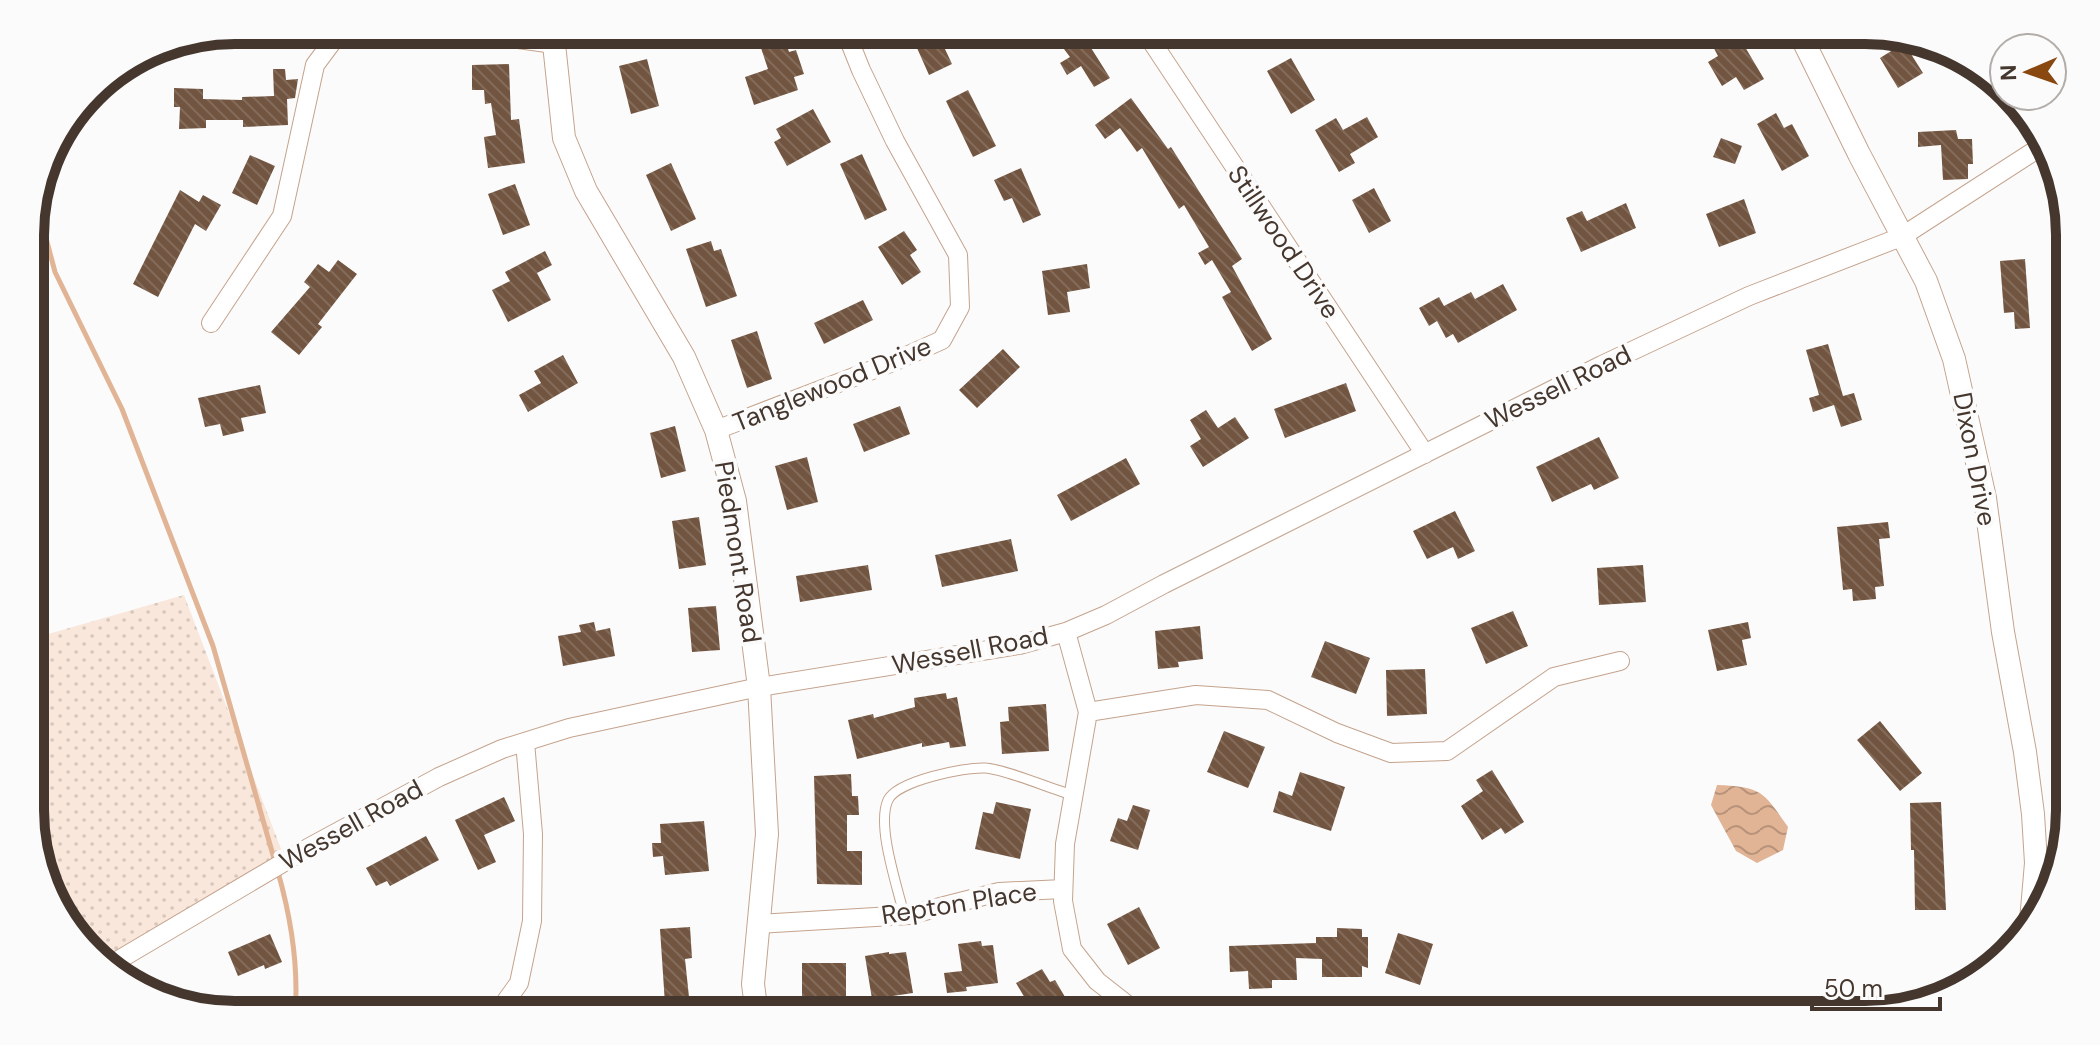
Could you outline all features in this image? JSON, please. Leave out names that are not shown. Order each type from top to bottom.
[{"type":"street","points":[[211,323],[282,216],[315,65],[331,44]]},
{"type":"street","name":"Piedmont Road","points":[[556,44],[564,138],[586,191],[684,357],[716,430],[735,501],[759,687],[767,834],[753,984],[755,1001]]},
{"type":"street","name":"Tanglewood Drive","points":[[716,430],[942,340],[960,307],[958,255],[895,141],[851,44]]},
{"type":"street","name":"Stillwood Drive","points":[[1153,44],[1425,454]]},
{"type":"street","name":"Dixon Drive","points":[[1805,44],[1926,281],[1954,359],[1979,462],[2033,814],[2036,863],[2033,900]]},
{"type":"street","name":"Wessell Road","points":[[118,960],[308,848],[439,777],[502,749],[569,728],[759,687],[1019,645],[1066,632],[1106,615],[1602,365],[1749,296],[1901,237],[2035,150]]},
{"type":"street","points":[[1066,632],[1088,712],[1065,844],[1063,889],[1072,949],[1097,981],[1123,1001]]},
{"type":"street","points":[[1088,712],[1196,695],[1268,700],[1337,733],[1391,753],[1447,751],[1554,677],[1620,661]]},
{"type":"street","points":[[506,1001],[519,983],[532,921],[533,834],[525,742]]},
{"type":"street","name":"Repton Place","points":[[759,924],[904,915],[999,892],[1063,889]]},
{"type":"lane","points":[[904,915],[885,821],[888,801],[897,789],[967,769],[988,768],[1073,795]]},
{"type":"shaded area","points":[[184,595],[283,854],[115,958],[100,945],[70,905],[51,859],[44,810],[44,635]]},
{"type":"water","points":[[1717,785],[1744,787],[1766,798],[1788,827],[1783,850],[1757,863],[1736,851],[1711,805]]},
{"type":"building","points":[[760,44],[786,44],[789,52],[796,50],[804,74],[794,77],[798,90],[754,105],[745,77],[768,69]]},
{"type":"building","points":[[915,44],[951,44],[944,47],[952,64],[929,75]]},
{"type":"building","points":[[1089,44],[1110,78],[1094,87],[1081,66],[1067,75],[1060,63],[1070,57],[1061,45]]},
{"type":"building","points":[[1712,44],[1743,44],[1764,79],[1744,90],[1736,77],[1722,86],[1708,62],[1718,56]]},
{"type":"building","points":[[1897,47],[1908,50],[1923,73],[1898,88],[1880,58]]},
{"type":"building","points":[[1291,58],[1315,100],[1291,114],[1267,71]]},
{"type":"building","points":[[647,59],[659,106],[631,114],[619,66]]},
{"type":"building","points":[[509,64],[511,120],[519,119],[525,163],[488,168],[484,137],[496,135],[491,103],[485,104],[484,90],[472,90],[472,65]]},
{"type":"building","points":[[273,69],[285,69],[286,80],[298,79],[295,98],[287,99],[288,125],[243,127],[243,120],[206,120],[206,128],[179,129],[180,107],[174,107],[174,88],[203,89],[203,99],[242,100],[242,97],[274,96]]},
{"type":"building","points":[[968,90],[996,146],[973,157],[946,101]]},
{"type":"building","points":[[1131,98],[1168,149],[1171,147],[1242,259],[1232,266],[1272,339],[1252,351],[1222,297],[1231,292],[1212,260],[1205,265],[1198,253],[1209,247],[1184,205],[1179,209],[1142,148],[1137,152],[1120,128],[1105,139],[1095,125]]},
{"type":"building","points":[[813,109],[831,142],[787,166],[774,142],[781,138],[776,129]]},
{"type":"building","points":[[1776,113],[1784,128],[1792,124],[1809,156],[1782,171],[1757,124]]},
{"type":"building","points":[[1367,117],[1378,137],[1350,154],[1355,163],[1339,172],[1315,130],[1336,118],[1343,130]]},
{"type":"building","points":[[1956,130],[1958,139],[1972,139],[1973,164],[1968,164],[1968,179],[1943,180],[1941,145],[1918,147],[1918,132]]},
{"type":"building","points":[[1721,138],[1742,146],[1735,164],[1713,157]]},
{"type":"building","points":[[862,154],[887,210],[865,220],[840,164]]},
{"type":"building","points":[[250,155],[275,166],[257,205],[232,193]]},
{"type":"building","points":[[671,163],[696,219],[671,231],[646,175]]},
{"type":"building","points":[[1021,168],[1041,215],[1023,223],[1012,198],[1004,201],[994,180]]},
{"type":"building","points":[[515,184],[530,225],[503,235],[488,194]]},
{"type":"building","points":[[1374,188],[1391,221],[1369,233],[1352,200]]},
{"type":"building","points":[[180,190],[199,202],[203,195],[221,205],[206,231],[195,224],[158,297],[133,284]]},
{"type":"building","points":[[1744,199],[1756,233],[1719,247],[1706,214]]},
{"type":"building","points":[[1626,203],[1636,228],[1581,252],[1566,218],[1582,211],[1587,221]]},
{"type":"building","points":[[904,231],[917,250],[910,255],[921,272],[902,285],[878,247]]},
{"type":"building","points":[[711,241],[714,251],[721,249],[737,296],[706,307],[686,249]]},
{"type":"building","points":[[545,251],[552,265],[537,273],[551,300],[508,322],[492,290],[510,281],[505,272]]},
{"type":"building","points":[[2025,259],[2030,328],[2015,329],[2014,312],[2004,313],[2000,261]]},
{"type":"building","points":[[338,260],[357,274],[318,324],[322,327],[299,355],[271,332],[310,287],[304,282],[318,264],[329,272]]},
{"type":"building","points":[[1087,264],[1090,288],[1067,292],[1070,312],[1048,315],[1042,271]]},
{"type":"building","points":[[1503,284],[1517,310],[1458,343],[1453,334],[1446,338],[1437,321],[1429,326],[1419,308],[1439,297],[1444,306],[1471,292],[1475,299]]},
{"type":"building","points":[[863,300],[873,320],[824,344],[814,323]]},
{"type":"building","points":[[757,331],[772,379],[747,388],[731,340]]},
{"type":"building","points":[[1828,344],[1843,396],[1854,393],[1862,420],[1841,427],[1834,405],[1813,412],[1809,398],[1819,395],[1806,350]]},
{"type":"building","points":[[1003,349],[1020,367],[977,408],[959,390]]},
{"type":"building","points":[[563,355],[578,383],[528,412],[519,395],[541,383],[534,371]]},
{"type":"building","points":[[1346,383],[1356,411],[1285,438],[1274,409]]},
{"type":"building","points":[[260,385],[266,413],[241,418],[244,431],[223,436],[220,424],[205,427],[198,398]]},
{"type":"building","points":[[900,406],[910,434],[864,452],[853,424]]},
{"type":"building","points":[[1206,410],[1218,428],[1235,417],[1249,438],[1203,467],[1190,446],[1201,439],[1190,420]]},
{"type":"building","points":[[675,426],[686,471],[661,478],[650,433]]},
{"type":"building","points":[[1599,437],[1619,478],[1594,490],[1591,484],[1552,502],[1536,467]]},
{"type":"building","points":[[807,457],[818,502],[787,510],[775,466]]},
{"type":"building","points":[[1126,458],[1140,484],[1071,521],[1057,495]]},
{"type":"building","points":[[1455,511],[1475,551],[1458,559],[1453,547],[1427,559],[1413,531]]},
{"type":"building","points":[[699,517],[706,565],[679,569],[672,521]]},
{"type":"building","points":[[1888,522],[1890,538],[1879,539],[1884,586],[1875,587],[1876,599],[1853,601],[1852,589],[1843,590],[1837,527]]},
{"type":"building","points":[[1011,539],[1018,571],[942,587],[935,555]]},
{"type":"building","points":[[868,565],[872,590],[800,602],[796,576]]},
{"type":"building","points":[[1643,565],[1646,602],[1599,605],[1597,568]]},
{"type":"building","points":[[716,606],[720,650],[692,652],[688,608]]},
{"type":"building","points":[[1513,611],[1528,646],[1486,664],[1471,628]]},
{"type":"building","points":[[594,622],[596,631],[610,628],[615,656],[563,666],[558,636],[581,632],[579,625]]},
{"type":"building","points":[[1748,622],[1751,638],[1742,640],[1747,665],[1717,671],[1708,630]]},
{"type":"building","points":[[1200,626],[1203,659],[1178,662],[1179,667],[1158,669],[1155,631]]},
{"type":"building","points":[[1325,641],[1370,658],[1356,694],[1311,677]]},
{"type":"building","points":[[1425,669],[1427,714],[1387,716],[1386,670]]},
{"type":"building","points":[[946,693],[947,699],[957,697],[966,746],[950,748],[949,742],[922,747],[922,743],[857,759],[848,720],[873,714],[874,718],[915,707],[914,698]]},
{"type":"building","points":[[1046,704],[1049,751],[1002,754],[1000,722],[1009,721],[1008,707]]},
{"type":"building","points":[[1880,721],[1922,773],[1900,791],[1857,740]]},
{"type":"building","points":[[1224,731],[1265,747],[1248,788],[1207,772]]},
{"type":"building","points":[[1492,770],[1524,822],[1505,834],[1501,828],[1482,840],[1461,806],[1483,791],[1476,780]]},
{"type":"building","points":[[1300,772],[1345,787],[1331,831],[1273,812],[1279,791],[1292,796]]},
{"type":"building","points":[[851,774],[852,796],[858,796],[859,815],[847,815],[847,851],[862,851],[862,885],[817,884],[814,776]]},
{"type":"building","points":[[504,797],[515,821],[484,835],[496,862],[478,870],[455,820]]},
{"type":"building","points":[[996,802],[1031,809],[1020,859],[975,849],[983,812],[993,814]]},
{"type":"building","points":[[1941,802],[1946,910],[1915,910],[1910,803]]},
{"type":"building","points":[[1133,805],[1150,810],[1138,850],[1110,841],[1118,818],[1127,821]]},
{"type":"building","points":[[704,821],[709,871],[665,875],[663,856],[653,857],[652,843],[661,843],[660,824]]},
{"type":"building","points":[[426,836],[439,860],[390,886],[387,881],[376,886],[366,868]]},
{"type":"building","points":[[1139,907],[1160,948],[1128,965],[1107,924]]},
{"type":"building","points":[[690,927],[692,958],[685,959],[689,997],[679,998],[680,1001],[665,1001],[660,929]]},
{"type":"building","points":[[1337,928],[1362,929],[1362,937],[1368,937],[1368,968],[1362,966],[1362,977],[1322,977],[1322,959],[1296,958],[1297,980],[1272,980],[1272,988],[1249,989],[1248,971],[1230,972],[1229,946],[1316,943],[1316,937],[1337,937]]},
{"type":"building","points":[[1398,933],[1433,944],[1420,985],[1385,973]]},
{"type":"building","points":[[270,934],[282,962],[265,969],[264,965],[238,976],[228,952]]},
{"type":"building","points":[[981,941],[982,946],[993,945],[998,983],[947,993],[944,973],[962,971],[958,944]]},
{"type":"building","points":[[906,952],[913,993],[872,999],[865,956]]},
{"type":"building","points":[[802,963],[846,963],[846,1001],[802,1001]]},
{"type":"building","points":[[1042,969],[1050,982],[1055,980],[1067,1001],[1027,1001],[1016,983]]},
{"type":"waterway","points":[[44,231],[55,272],[122,409],[213,646],[275,862]]},
{"type":"waterway","points":[[278,872],[293,942],[295,1001]]}]
